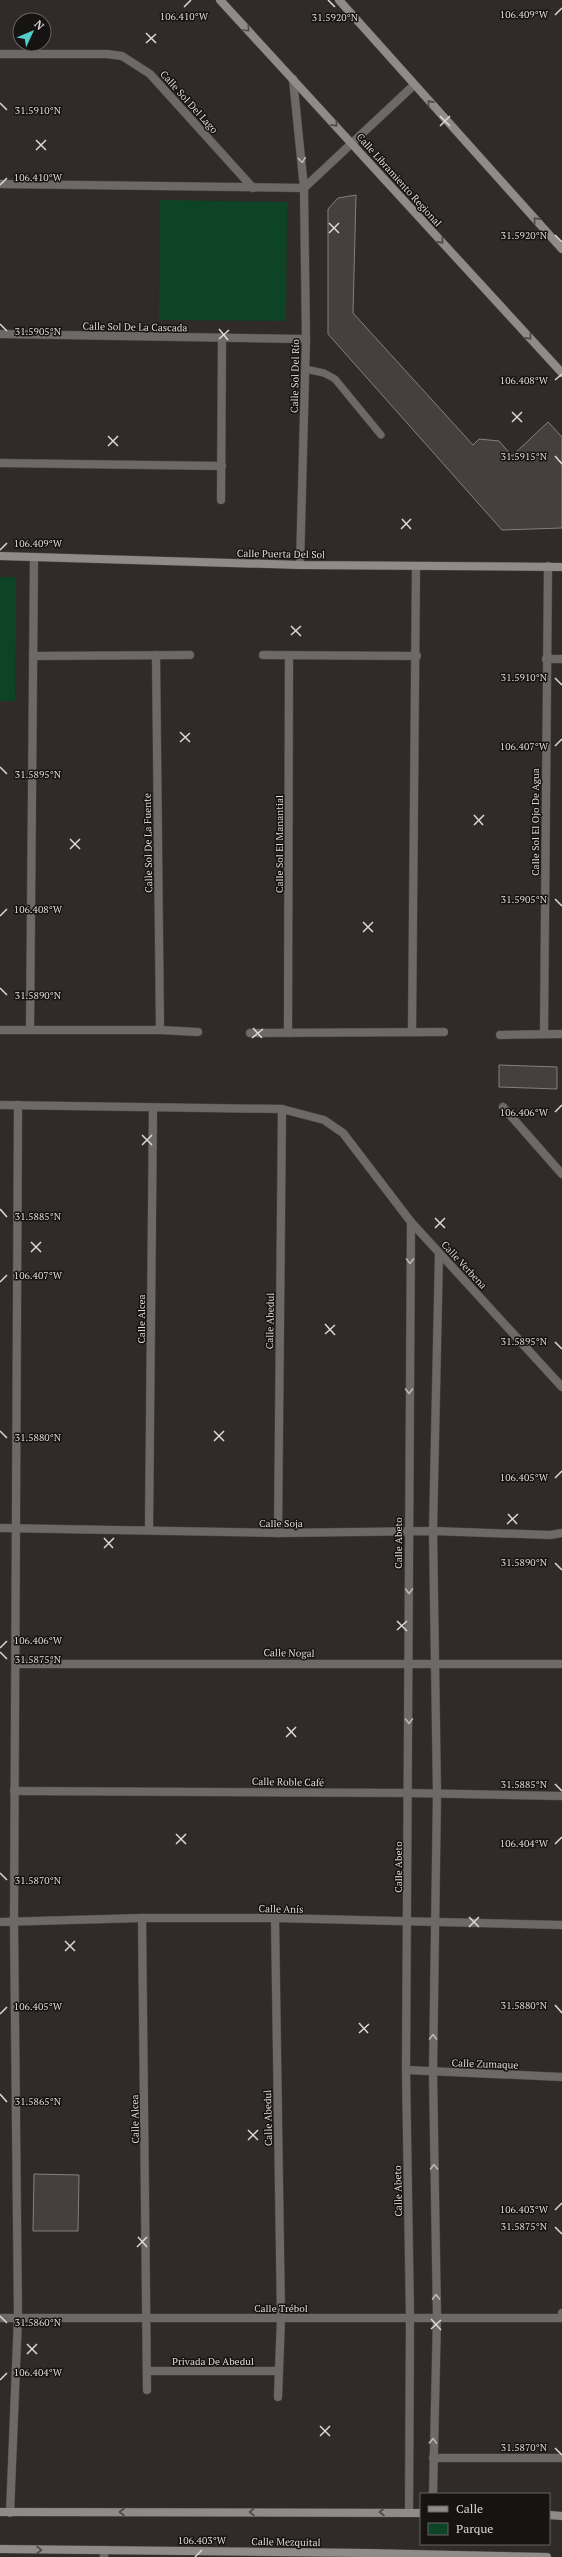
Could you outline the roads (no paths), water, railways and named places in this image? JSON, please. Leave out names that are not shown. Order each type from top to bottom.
[{"type":"street","name":"Calle Libramiento Regional","points":[[220,0],[562,373]]},
{"type":"street","points":[[339,0],[562,249]]},
{"type":"street","name":"Calle Sol Del Lago","points":[[0,54],[107,54],[122,56],[136,63],[165,88],[253,188]]},
{"type":"street","name":"Calle Sol Del Río","points":[[293,79],[304,188],[306,339],[300,565]]},
{"type":"street","points":[[0,184],[304,188],[353,144],[414,85]]},
{"type":"street","name":"Calle Sol De La Cascada","points":[[0,334],[306,339]]},
{"type":"street","points":[[221,500],[222,338]]},
{"type":"street","points":[[0,463],[222,466]]},
{"type":"street","name":"Calle Puerta Del Sol","points":[[0,556],[300,565],[562,567]]},
{"type":"street","points":[[30,1029],[34,557]]},
{"type":"street","name":"Calle Sol El Ojo De Agua","points":[[544,1034],[546,659],[548,566]]},
{"type":"street","points":[[412,1032],[417,656],[416,567]]},
{"type":"street","name":"Calle Sol De La Fuente","points":[[156,655],[160,1030]]},
{"type":"street","points":[[33,656],[190,655]]},
{"type":"street","points":[[262,655],[417,656]]},
{"type":"street","name":"Calle Sol El Manantial","points":[[288,1033],[289,656]]},
{"type":"street","points":[[546,659],[562,659]]},
{"type":"street","points":[[0,1030],[160,1030],[198,1032]]},
{"type":"street","points":[[250,1033],[444,1032]]},
{"type":"street","points":[[500,1035],[562,1034]]},
{"type":"street","name":"Calle Verbena","points":[[0,1105],[282,1109],[324,1120],[343,1133],[411,1222],[562,1386]]},
{"type":"street","points":[[10,2512],[18,2318],[14,1791],[16,1664],[15,1528],[18,1105]]},
{"type":"street","points":[[503,1107],[562,1174]]},
{"type":"street","name":"Calle Alcea","points":[[149,1530],[153,1108]]},
{"type":"street","name":"Calle Abedul","points":[[278,1533],[282,1109]]},
{"type":"street","name":"Calle Abeto","points":[[409,2512],[410,2317],[406,2070],[409,1793],[408,1530],[411,1222]]},
{"type":"street","points":[[433,2493],[437,2317],[433,2072],[437,1793],[433,1531],[439,1253]]},
{"type":"street","name":"Calle Soja","points":[[0,1528],[278,1533],[408,1530],[550,1535],[562,1533]]},
{"type":"street","name":"Calle Nogal","points":[[16,1664],[562,1664]]},
{"type":"street","name":"Calle Roble Café","points":[[14,1791],[437,1793],[562,1796]]},
{"type":"street","name":"Calle Alcea","points":[[142,1918],[147,2319]]},
{"type":"street","name":"Calle Anís","points":[[0,1922],[142,1918],[276,1918],[562,1925]]},
{"type":"street","name":"Calle Abedul","points":[[276,1918],[281,2318]]},
{"type":"street","name":"Calle Zumaque","points":[[406,2070],[562,2077]]},
{"type":"street","name":"Calle Trébol","points":[[0,2318],[562,2318],[562,2313]]},
{"type":"street","points":[[278,2397],[281,2318]]},
{"type":"street","points":[[147,2319],[147,2390]]},
{"type":"street","name":"Privada De Abedul","points":[[148,2371],[279,2371]]},
{"type":"street","points":[[433,2458],[562,2458]]},
{"type":"street","points":[[0,2512],[420,2513]]},
{"type":"street","points":[[550,2515],[562,2516]]},
{"type":"street","name":"Calle Mezquital","points":[[0,2550],[104,2554],[547,2557]]},
{"type":"lane","points":[[305,369],[324,373],[335,379],[381,435]]}]
